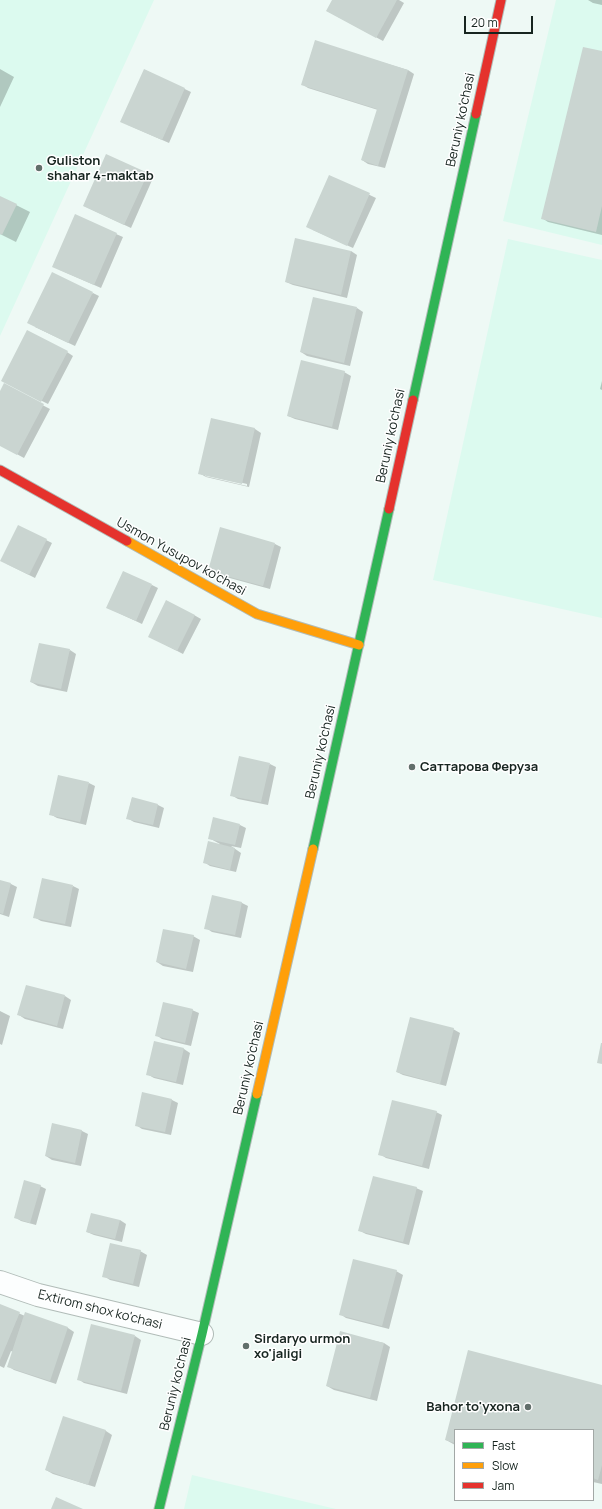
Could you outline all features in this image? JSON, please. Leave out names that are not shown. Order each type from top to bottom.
[{"type":"street","name":"Beruniy ko'chasi","points":[[160,1509],[202,1334],[359,645],[501,0]]},
{"type":"street","name":"Usmon Yusupov ko'chasi","points":[[0,470],[257,614],[359,645]]},
{"type":"street","name":"Extirom shox ko'chasi","points":[[0,1282],[38,1295],[202,1334]]},
{"type":"shaded area","name":"Guliston shahar 4-maktab","points":[[0,0],[154,0],[0,336]]},
{"type":"shaded area","points":[[556,0],[602,0],[602,245],[503,221]]},
{"type":"shaded area","points":[[508,239],[602,260],[602,618],[433,580]]},
{"type":"shaded area","points":[[192,1475],[336,1509],[184,1509]]},
{"type":"building","points":[[332,0],[397,0],[376,38],[326,11]]},
{"type":"building","points":[[315,40],[408,70],[378,166],[361,160],[377,109],[301,85]]},
{"type":"building","points":[[583,47],[602,51],[602,206],[596,232],[541,219]]},
{"type":"building","points":[[144,69],[185,88],[162,140],[120,122]]},
{"type":"building","points":[[106,154],[148,173],[124,225],[83,206]]},
{"type":"building","points":[[329,175],[370,193],[347,246],[306,227]]},
{"type":"building","points":[[0,196],[17,204],[2,235],[0,234]]},
{"type":"building","points":[[75,214],[117,233],[94,285],[52,267]]},
{"type":"building","points":[[295,238],[351,251],[341,295],[285,282]]},
{"type":"building","points":[[52,272],[93,292],[68,343],[27,323]]},
{"type":"building","points":[[313,297],[357,307],[344,363],[300,352]]},
{"type":"building","points":[[27,330],[68,351],[41,402],[1,381]]},
{"type":"building","points":[[301,360],[345,371],[332,427],[287,416]]},
{"type":"building","points":[[4,383],[44,404],[17,455],[0,446],[0,391]]},
{"type":"building","points":[[211,418],[255,428],[242,484],[198,474]]},
{"type":"building","points":[[18,525],[47,539],[29,575],[0,561]]},
{"type":"building","points":[[220,527],[275,543],[263,586],[208,571]]},
{"type":"building","points":[[123,571],[152,584],[136,621],[106,608]]},
{"type":"building","points":[[166,600],[195,615],[177,651],[148,637]]},
{"type":"building","points":[[39,643],[70,649],[61,689],[30,682]]},
{"type":"building","points":[[239,756],[270,763],[261,802],[230,796]]},
{"type":"building","points":[[58,775],[89,782],[80,822],[49,815]]},
{"type":"building","points":[[132,797],[158,804],[153,825],[126,819]]},
{"type":"building","points":[[213,817],[240,824],[235,845],[208,839]]},
{"type":"building","points":[[208,841],[235,848],[230,870],[203,863]]},
{"type":"building","points":[[42,878],[73,885],[65,924],[33,918]]},
{"type":"building","points":[[0,880],[11,883],[3,914],[0,913]]},
{"type":"building","points":[[212,895],[242,902],[235,935],[204,929]]},
{"type":"building","points":[[163,929],[194,935],[186,969],[156,962]]},
{"type":"building","points":[[26,985],[65,995],[57,1026],[17,1015]]},
{"type":"building","points":[[163,1002],[193,1009],[185,1043],[155,1036]]},
{"type":"building","points":[[410,1017],[454,1028],[440,1084],[396,1072]]},
{"type":"building","points":[[154,1041],[184,1048],[176,1082],[146,1075]]},
{"type":"building","points":[[602,1043],[602,1064],[597,1063]]},
{"type":"building","points":[[142,1092],[172,1099],[165,1132],[135,1126]]},
{"type":"building","points":[[392,1100],[437,1111],[422,1166],[378,1155]]},
{"type":"building","points":[[52,1123],[82,1130],[75,1163],[45,1156]]},
{"type":"building","points":[[373,1176],[417,1187],[403,1242],[358,1231]]},
{"type":"building","points":[[24,1180],[41,1185],[30,1223],[14,1218]]},
{"type":"building","points":[[91,1213],[120,1220],[115,1239],[86,1232]]},
{"type":"building","points":[[110,1243],[141,1250],[133,1284],[102,1277]]},
{"type":"building","points":[[353,1259],[397,1270],[382,1326],[339,1315]]},
{"type":"building","points":[[0,1304],[20,1312],[0,1360]]},
{"type":"building","points":[[25,1312],[68,1327],[50,1381],[7,1367]]},
{"type":"building","points":[[91,1324],[135,1335],[121,1391],[77,1380]]},
{"type":"building","points":[[340,1331],[384,1343],[370,1398],[326,1386]]},
{"type":"building","name":"Bahor to'yxona","points":[[468,1350],[602,1385],[602,1465],[598,1480],[594,1478],[594,1429],[454,1429],[454,1443],[445,1440]]},
{"type":"building","points":[[63,1416],[106,1430],[88,1485],[45,1470]]},
{"type":"building","points":[[56,1497],[83,1509],[51,1509]]},
{"type":"traffic: fast","points":[[413,400],[476,114]]},
{"type":"traffic: fast","points":[[313,849],[389,509]]},
{"type":"traffic: fast","points":[[159,1509],[202,1334],[257,1094]]},
{"type":"traffic: slow","points":[[127,541],[257,614],[359,645]]},
{"type":"traffic: slow","points":[[257,1094],[313,849]]},
{"type":"traffic: jam","points":[[476,114],[501,0]]},
{"type":"traffic: jam","points":[[389,509],[413,400]]},
{"type":"traffic: jam","points":[[0,470],[127,541]]},
{"type":"place","name":"Guliston shahar 4-maktab","points":[[39,168]]},
{"type":"place","name":"Саттарова Феруза","points":[[412,767]]},
{"type":"place","name":"Sirdaryo urmon xo'jaligi","points":[[246,1346]]},
{"type":"place","name":"Bahor to'yxona","points":[[528,1407]]}]
